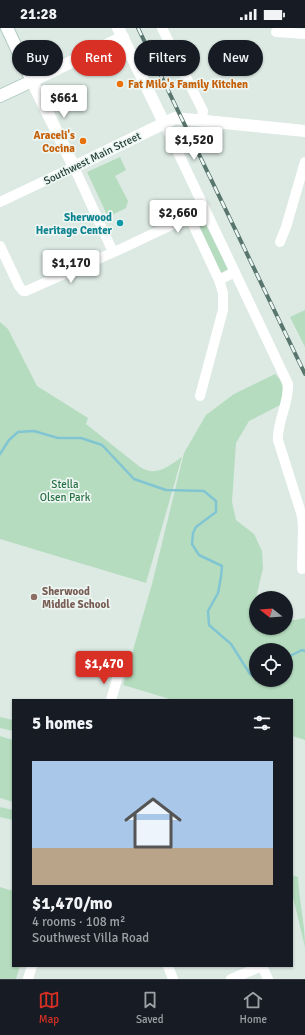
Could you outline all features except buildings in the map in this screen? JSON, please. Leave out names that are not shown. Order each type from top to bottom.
[{"type":"street","points":[[7,28],[114,252]]},
{"type":"street","points":[[162,28],[203,111],[201,121]]},
{"type":"street","points":[[276,32],[305,34]]},
{"type":"street","points":[[0,96],[120,33],[288,384],[288,398],[278,429],[278,440],[302,516],[302,569]]},
{"type":"street","name":"Southwest Main Street","points":[[0,202],[175,118],[305,131]]},
{"type":"street","points":[[280,242],[286,227],[305,162]]},
{"type":"street","points":[[0,246],[19,286],[23,291],[30,291],[205,209]]},
{"type":"street","points":[[189,216],[219,280],[223,293],[223,310],[200,396]]},
{"type":"street","points":[[219,280],[235,272]]},
{"type":"street","points":[[111,699],[118,676]]},
{"type":"street","points":[[28,979],[32,967]]},
{"type":"street","points":[[168,967],[174,979]]},
{"type":"street","points":[[231,979],[260,967]]},
{"type":"street","points":[[262,967],[268,979]]},
{"type":"green space","points":[[120,157],[126,170],[115,176],[128,201],[126,208],[108,217],[87,172]]},
{"type":"green space","points":[[199,218],[203,219],[228,269],[219,274],[195,220]]},
{"type":"green space","points":[[305,310],[305,347],[290,317]]},
{"type":"green space","name":"Stella Olsen Park","points":[[0,322],[8,329],[37,386],[88,418],[86,424],[140,467],[152,471],[162,470],[182,457],[146,583],[0,539]]},
{"type":"green space","points":[[275,374],[278,377],[282,385],[280,405],[249,421],[236,443],[232,502],[236,520],[254,534],[262,551],[263,568],[258,591],[249,591],[249,635],[293,635],[293,620],[305,618],[305,740],[293,736],[293,699],[170,699],[123,685],[152,584],[184,453],[206,415],[234,394]]},
{"type":"green space","points":[[0,717],[12,720],[12,731],[0,728]]},
{"type":"green space","points":[[0,736],[12,740],[12,802],[0,798]]},
{"type":"green space","points":[[0,807],[12,810],[12,820],[0,817]]},
{"type":"green space","points":[[293,875],[298,877],[305,947],[293,897]]},
{"type":"green space","points":[[0,887],[12,891],[12,967],[20,967],[16,979],[0,979]]},
{"type":"waterway","points":[[0,454],[9,440],[18,432],[34,431],[58,438],[81,438],[102,445],[134,479],[166,490],[204,491],[216,501],[216,512],[196,527],[193,533],[192,544],[199,555],[222,566],[218,593],[208,611],[209,625],[231,644],[249,672]]},
{"type":"waterway","points":[[293,654],[302,650],[305,651]]},
{"type":"railway","points":[[138,28],[305,374]]},
{"type":"place","name":"Fat Milo's Family Kitchen","points":[[120,84]]},
{"type":"place","name":"Araceli's Cocina","points":[[83,141]]},
{"type":"place","name":"Sherwood Heritage Center","points":[[120,223]]},
{"type":"place","name":"Sherwood Middle School","points":[[34,597]]}]
